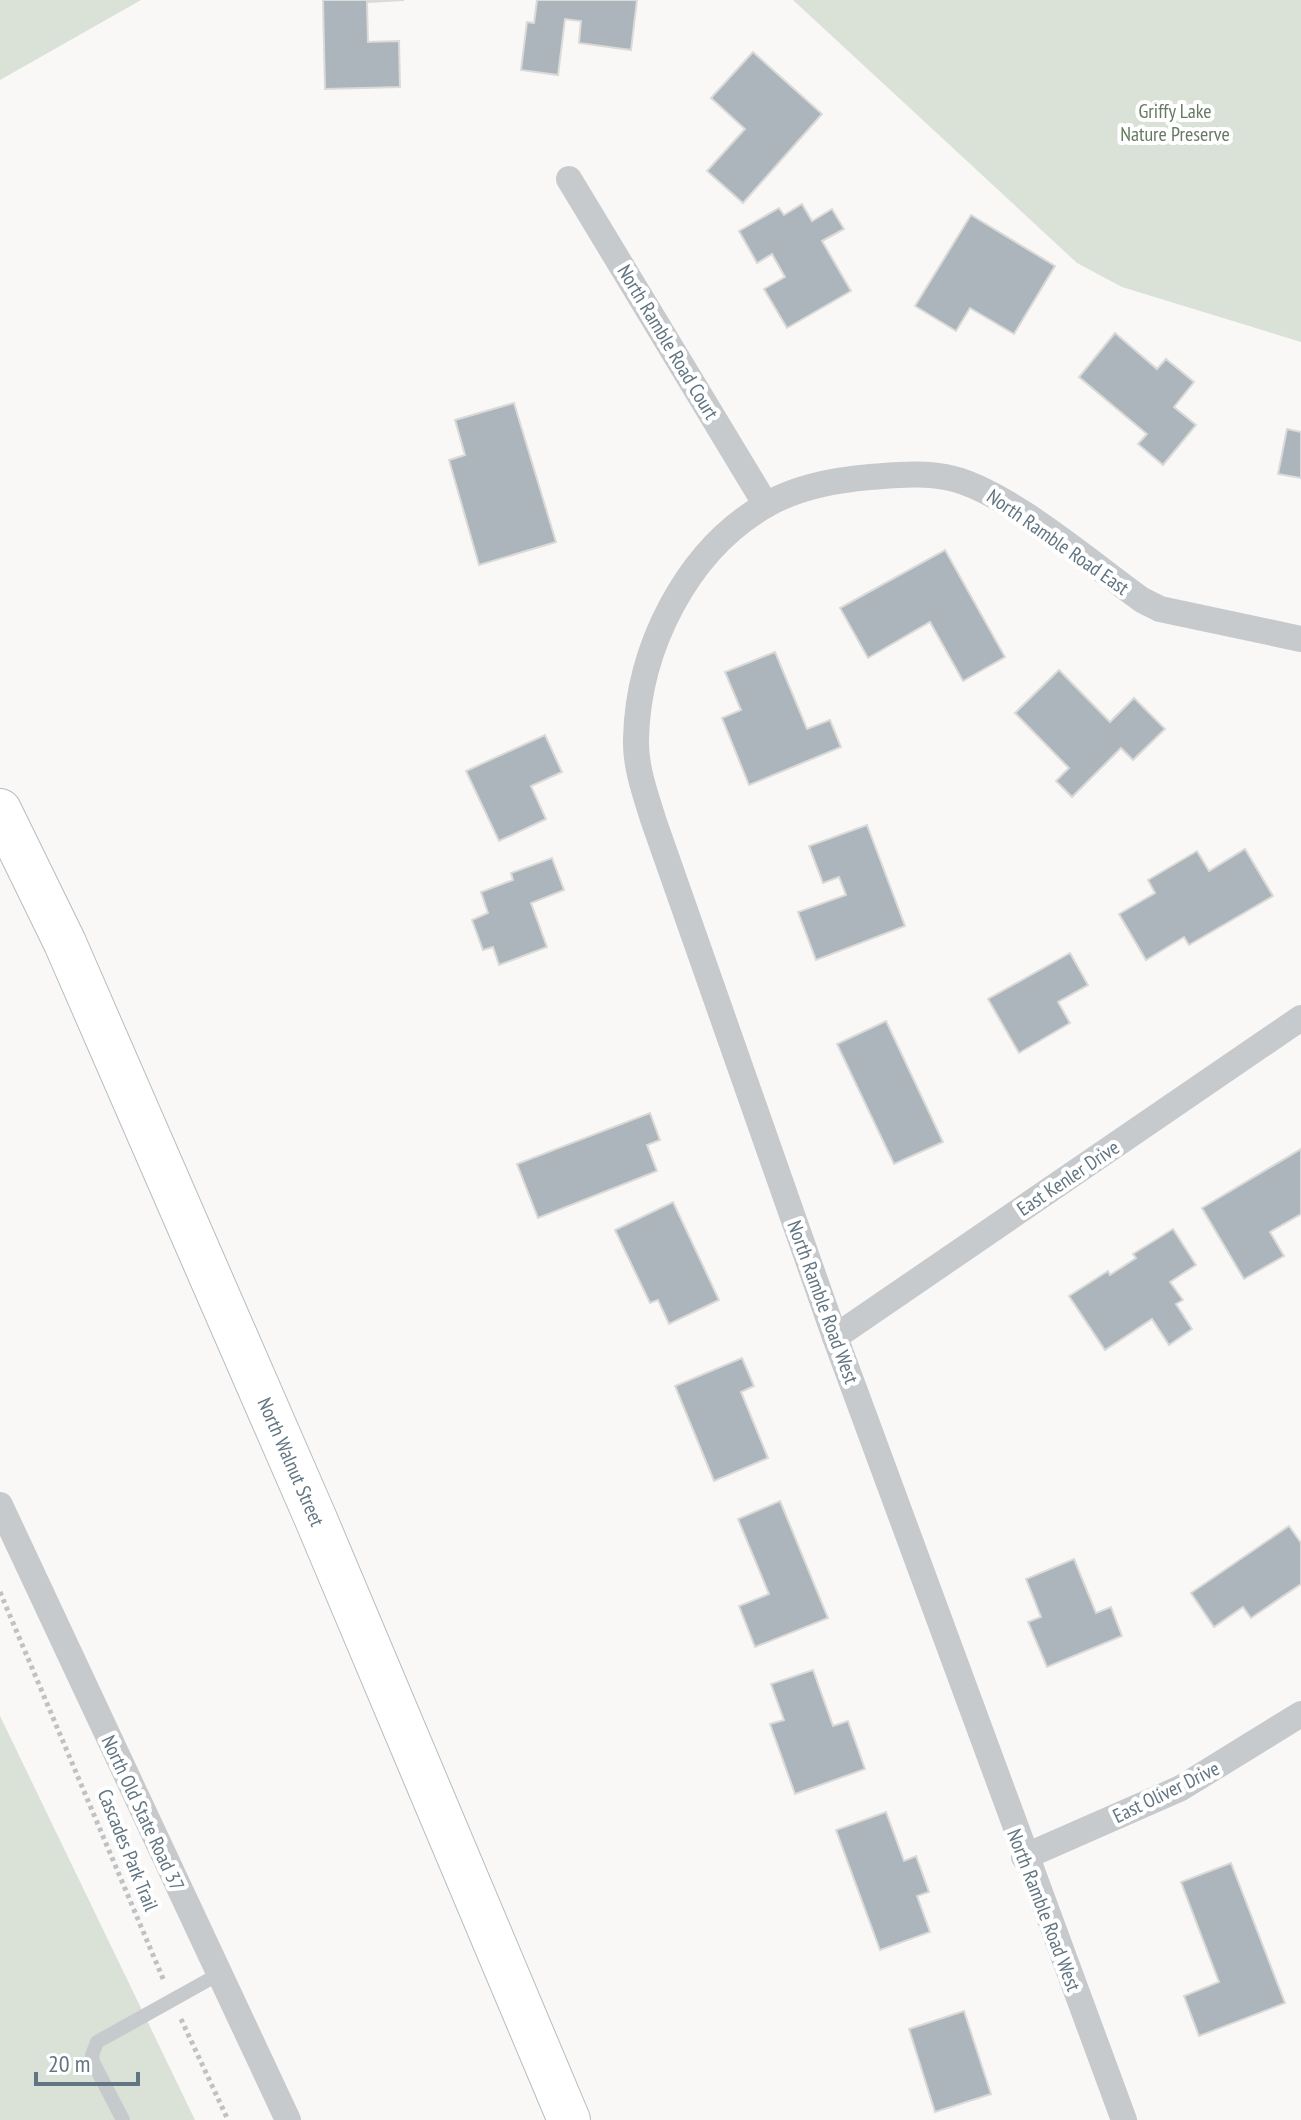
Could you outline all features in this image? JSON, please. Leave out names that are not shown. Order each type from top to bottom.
[{"type":"main road","name":"North Walnut Street","points":[[0,810],[65,943],[296,1475],[569,2120]]},
{"type":"street","name":"North Ramble Road Court","points":[[569,179],[766,505]]},
{"type":"street","name":"North Ramble Road East","points":[[766,505],[809,487],[847,479],[927,474],[956,480],[1004,502],[1142,600],[1160,609],[1301,639]]},
{"type":"street","name":"North Ramble Road West","points":[[766,505],[727,534],[697,567],[674,601],[647,668],[636,741],[654,822],[835,1337],[1024,1857],[1124,2120]]},
{"type":"street","name":"East Kenler Drive","points":[[835,1337],[1301,1018]]},
{"type":"street","name":"North Old State Road 37","points":[[0,1505],[288,2120]]},
{"type":"street","name":"East Oliver Drive","points":[[1024,1857],[1181,1788],[1301,1714]]},
{"type":"lane","points":[[123,2120],[93,2062],[97,2042],[219,1974]]},
{"type":"path","name":"Cascades Park Trail","points":[[0,1592],[173,2001],[228,2120]]},
{"type":"green space","points":[[0,0],[141,0],[0,80]]},
{"type":"green space","name":"Griffy Lake Nature Preserve","points":[[793,0],[1301,0],[1301,342],[1122,287],[1077,263]]},
{"type":"green space","points":[[0,1716],[195,2120],[0,2120]]},
{"type":"building","points":[[323,0],[404,0],[367,2],[368,42],[399,41],[400,87],[325,89]]},
{"type":"building","points":[[537,0],[637,0],[631,50],[579,43],[581,21],[565,19],[558,75],[521,70],[527,22],[534,23]]},
{"type":"building","points":[[753,52],[822,114],[743,203],[707,171],[745,129],[711,98]]},
{"type":"building","points":[[802,204],[812,221],[832,209],[844,229],[822,241],[851,291],[787,328],[764,289],[785,277],[772,254],[757,263],[739,231],[779,208],[784,215]]},
{"type":"building","points":[[971,215],[1055,266],[1014,334],[970,308],[956,331],[915,306]]},
{"type":"building","points":[[1115,333],[1157,369],[1166,359],[1194,382],[1174,407],[1196,425],[1163,465],[1138,444],[1147,434],[1079,377]]},
{"type":"building","points":[[514,403],[556,542],[479,565],[449,460],[465,455],[455,420]]},
{"type":"building","points":[[1287,429],[1301,432],[1301,478],[1278,474]]},
{"type":"building","points":[[945,550],[1005,657],[963,681],[930,622],[868,658],[840,608]]},
{"type":"building","points":[[775,652],[807,729],[830,720],[841,747],[749,785],[722,718],[741,710],[725,672]]},
{"type":"building","points":[[1059,670],[1110,722],[1134,698],[1165,729],[1133,760],[1121,748],[1072,797],[1056,781],[1069,768],[1015,713]]},
{"type":"building","points":[[545,735],[562,772],[531,786],[546,819],[499,841],[466,771]]},
{"type":"building","points":[[867,825],[905,926],[816,960],[798,912],[846,895],[839,877],[823,883],[809,846]]},
{"type":"building","points":[[1245,849],[1273,896],[1189,945],[1184,937],[1146,960],[1119,914],[1155,893],[1148,880],[1197,851],[1209,871]]},
{"type":"building","points":[[552,858],[564,890],[531,903],[547,947],[499,965],[493,947],[483,950],[472,920],[488,913],[481,892],[513,880],[511,873]]},
{"type":"building","points":[[1070,953],[1088,985],[1058,1002],[1070,1023],[1019,1053],[988,999]]},
{"type":"building","points":[[886,1021],[943,1142],[894,1164],[837,1044]]},
{"type":"building","points":[[650,1113],[660,1140],[647,1145],[657,1171],[538,1218],[517,1164]]},
{"type":"building","points":[[1301,1149],[1301,1214],[1270,1232],[1284,1256],[1244,1279],[1202,1208]]},
{"type":"building","points":[[673,1202],[719,1300],[669,1324],[658,1300],[650,1303],[615,1230]]},
{"type":"building","points":[[1173,1229],[1196,1265],[1170,1282],[1183,1300],[1176,1304],[1192,1329],[1169,1345],[1152,1319],[1105,1350],[1069,1296],[1108,1271],[1110,1275],[1136,1258],[1133,1254]]},
{"type":"building","points":[[742,1358],[754,1386],[741,1392],[768,1458],[714,1481],[675,1386]]},
{"type":"building","points":[[780,1501],[828,1618],[755,1647],[739,1606],[769,1594],[738,1519]]},
{"type":"building","points":[[1289,1526],[1301,1543],[1301,1584],[1251,1618],[1243,1607],[1214,1627],[1191,1593]]},
{"type":"building","points":[[1074,1559],[1096,1613],[1111,1607],[1122,1636],[1047,1667],[1028,1622],[1041,1617],[1026,1579]]},
{"type":"building","points":[[813,1670],[833,1726],[848,1721],[865,1769],[795,1794],[770,1724],[784,1720],[771,1684]]},
{"type":"building","points":[[886,1812],[904,1861],[916,1856],[929,1892],[917,1896],[930,1932],[880,1950],[836,1830]]},
{"type":"building","points":[[1231,1863],[1285,2003],[1199,2036],[1184,1996],[1219,1982],[1181,1882]]},
{"type":"building","points":[[964,2011],[991,2094],[935,2112],[909,2029]]}]
